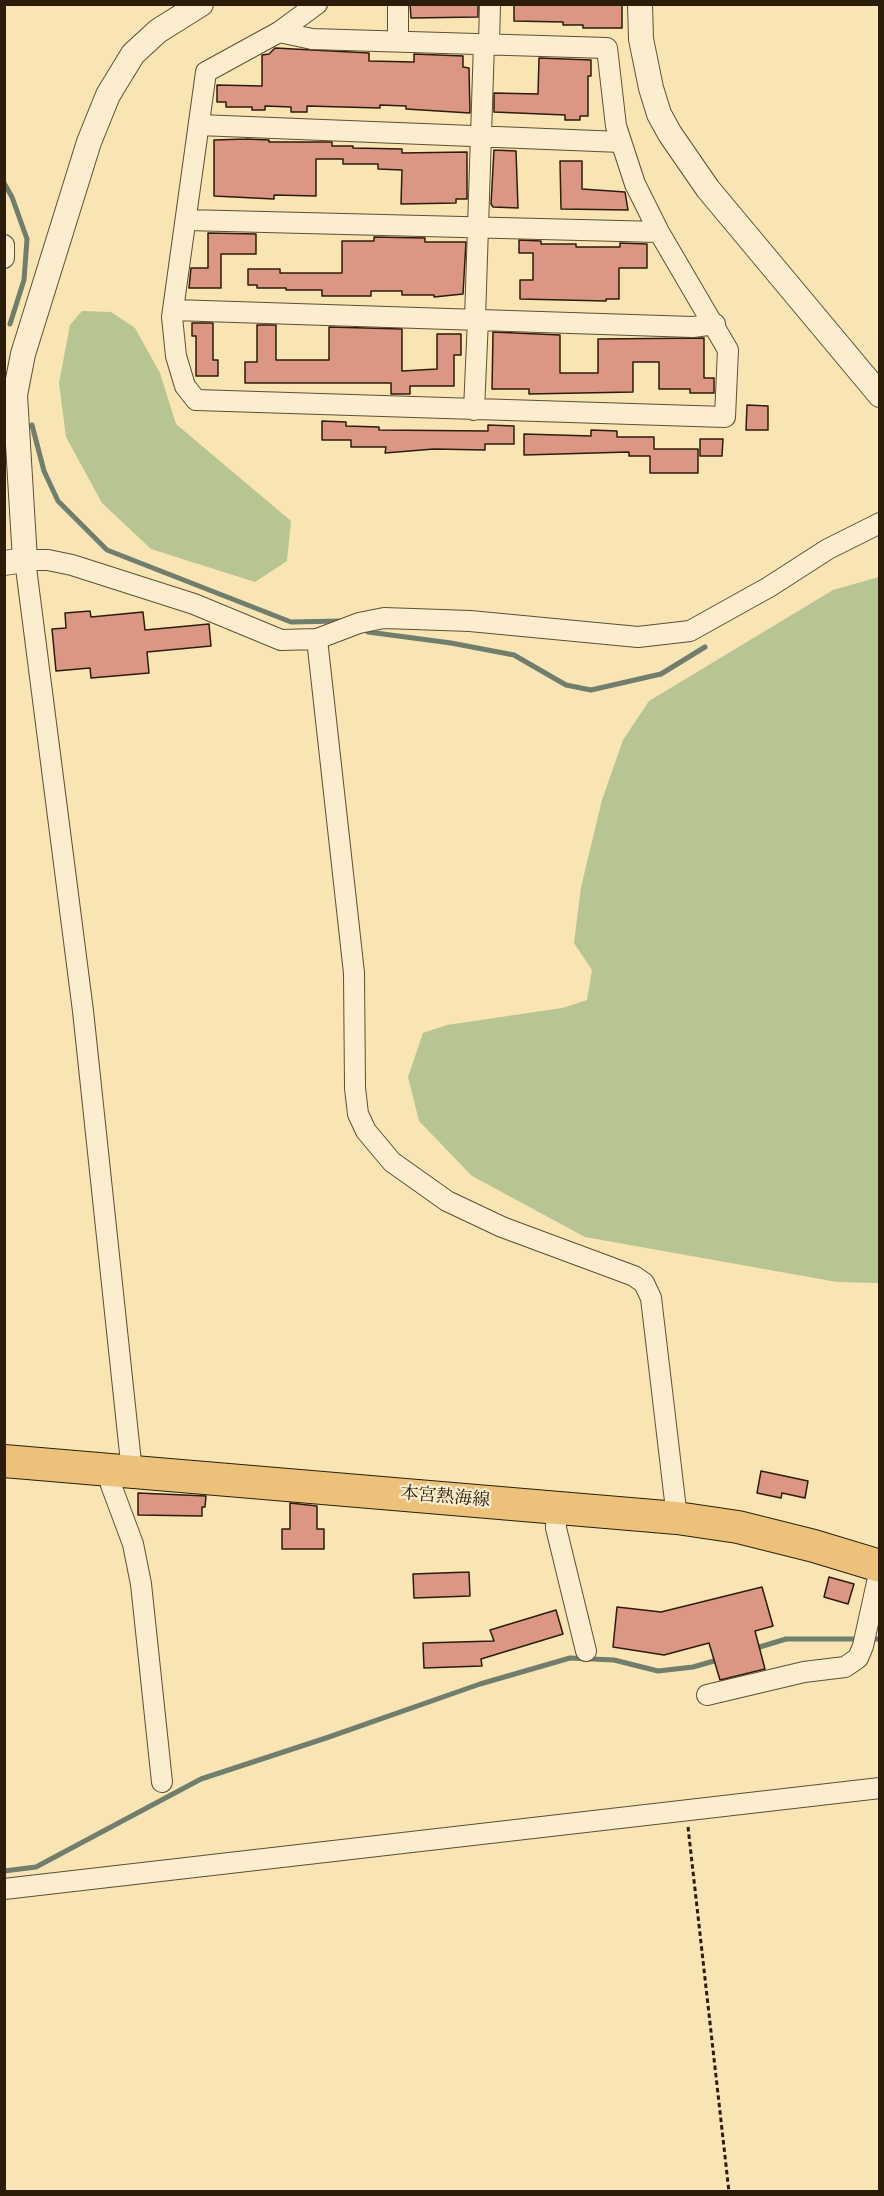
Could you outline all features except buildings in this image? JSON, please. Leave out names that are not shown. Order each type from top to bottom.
[{"type":"main road","name":"本宮熱海線","points":[[4,1461],[677,1518],[738,1527],[814,1546],[879,1568]]},
{"type":"street","points":[[162,1782],[141,1584],[133,1544],[111,1485],[121,1471],[83,1011],[15,561],[13,479],[15,395],[23,354],[89,142],[108,94],[133,54],[158,31],[201,4]]},
{"type":"street","points":[[279,32],[312,39],[607,48],[610,82],[621,142],[635,184],[659,232],[715,324],[728,350],[725,417],[196,400],[185,386],[176,356],[174,310],[206,72],[279,32],[317,4]]},
{"type":"street","points":[[398,4],[398,40]]},
{"type":"street","points":[[474,410],[480,137],[490,4]]},
{"type":"street","points":[[640,4],[641,39],[651,88],[659,114],[670,134],[708,189],[879,395]]},
{"type":"street","points":[[199,125],[621,142]]},
{"type":"street","points":[[186,220],[659,232]]},
{"type":"street","points":[[4,246],[4,258]]},
{"type":"street","points":[[174,310],[693,327],[715,324]]},
{"type":"street","points":[[15,561],[48,560],[83,569],[194,604],[281,640],[317,639],[359,623],[384,618],[470,621],[638,637],[690,631],[739,604],[828,549],[879,524]]},
{"type":"street","points":[[317,639],[354,973],[355,1088],[358,1114],[366,1131],[392,1162],[447,1201],[502,1227],[634,1276],[644,1283],[651,1298],[677,1518]]},
{"type":"street","points":[[556,1509],[556,1528],[586,1651]]},
{"type":"street","points":[[708,1695],[804,1672],[845,1667],[858,1658],[879,1568]]},
{"type":"street","points":[[4,1889],[879,1788]]},
{"type":"path","points":[[686,1812],[729,2192]]},
{"type":"green space","points":[[82,311],[111,312],[135,328],[160,373],[176,424],[291,521],[287,561],[255,582],[151,549],[102,503],[66,437],[59,383],[70,325]]},
{"type":"green space","points":[[879,577],[879,1283],[837,1282],[585,1237],[472,1176],[419,1121],[408,1077],[423,1033],[447,1025],[562,1008],[587,1000],[592,970],[574,943],[581,887],[602,800],[623,740],[649,701],[833,590]]},
{"type":"waterway","points":[[4,183],[12,197],[27,239],[24,280],[10,324]]},
{"type":"waterway","points":[[32,425],[44,471],[58,501],[107,550],[291,622],[341,621]]},
{"type":"waterway","points":[[368,632],[451,643],[514,655],[566,685],[591,690],[661,674],[705,647]]},
{"type":"waterway","points":[[753,1649],[786,1639],[880,1639]]},
{"type":"waterway","points":[[4,1871],[36,1867],[201,1779],[480,1684],[570,1658],[614,1660],[658,1671],[693,1667],[721,1659]]}]
